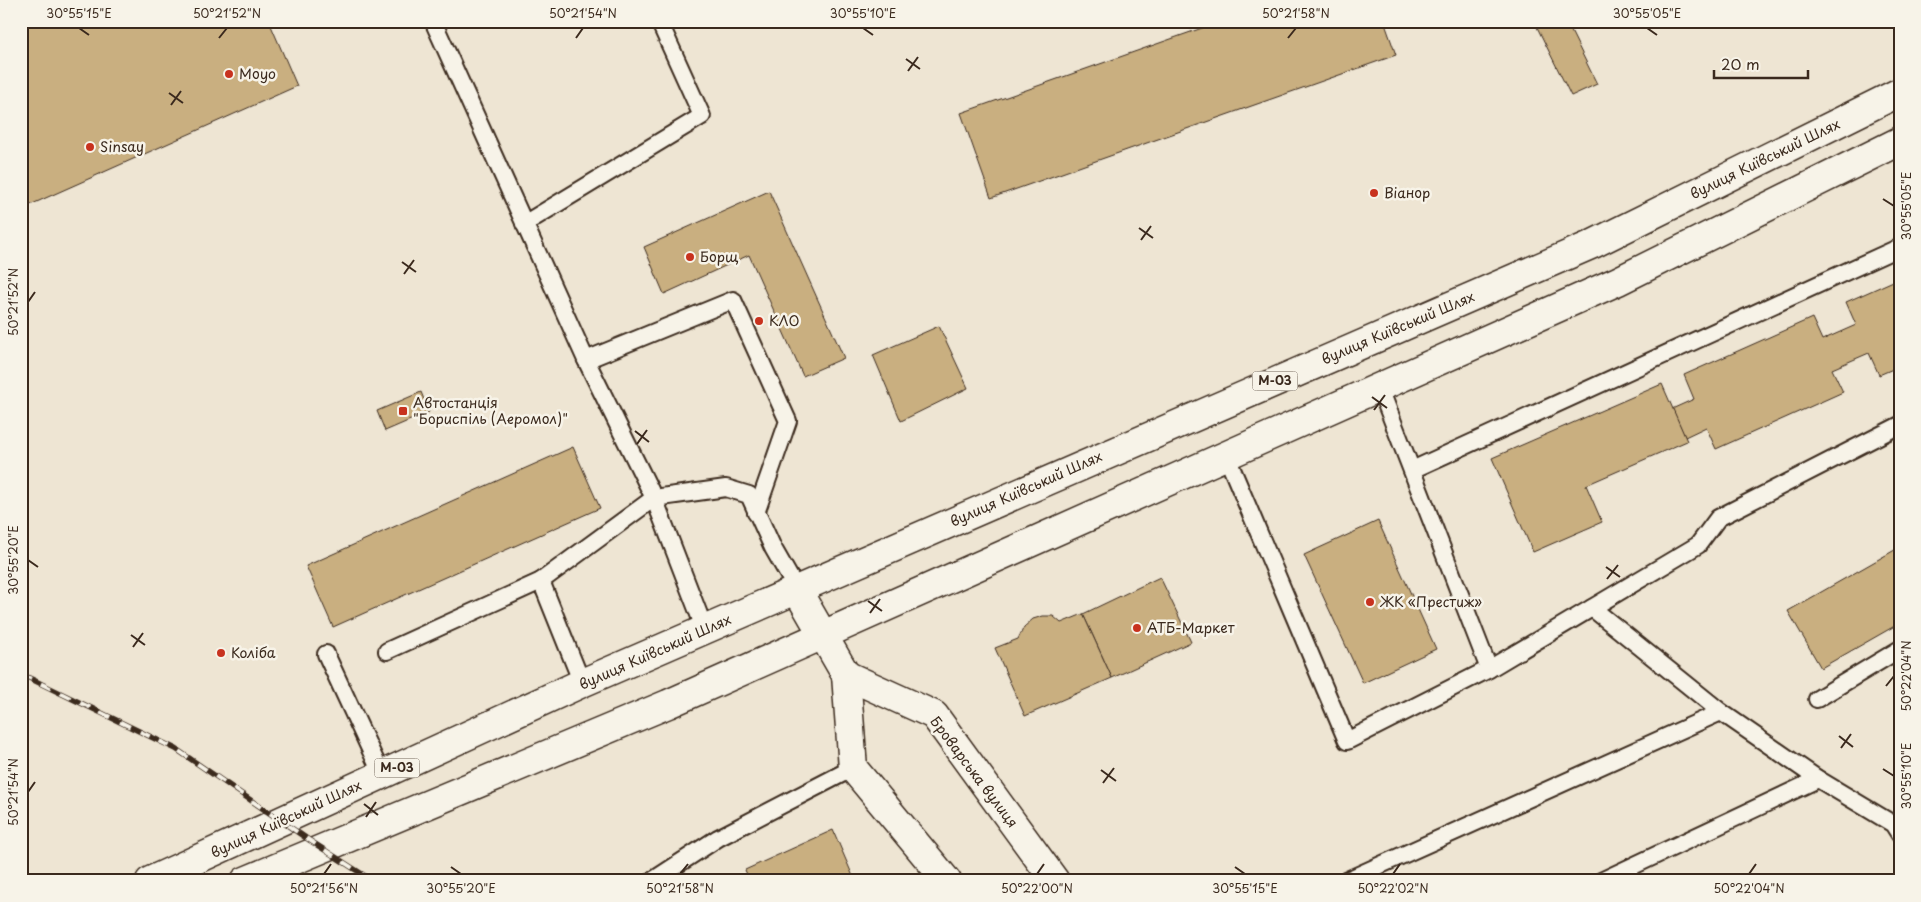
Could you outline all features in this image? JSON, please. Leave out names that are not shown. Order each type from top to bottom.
[{"type":"main road","name":"вулиця Київський Шлях","points":[[150,881],[582,684],[1593,244],[1900,92]]},
{"type":"main road","points":[[245,881],[668,704],[1618,281],[1900,141]]},
{"type":"main road","points":[[798,590],[846,675],[853,768],[947,881]]},
{"type":"main road","name":"Броварська вулиця","points":[[846,675],[934,715],[1055,881]]},
{"type":"lane","points":[[432,21],[586,360],[654,498],[705,630]]},
{"type":"lane","points":[[524,224],[702,116],[659,21]]},
{"type":"lane","points":[[1412,470],[1900,247]]},
{"type":"lane","points":[[586,360],[734,300],[788,421],[756,513]]},
{"type":"lane","points":[[1379,386],[1489,669]]},
{"type":"lane","points":[[1226,455],[1347,741],[1489,669],[1698,545],[1718,518],[1900,425]]},
{"type":"lane","points":[[387,650],[541,581],[654,498],[726,488],[748,495],[798,590]]},
{"type":"lane","points":[[541,581],[582,684]]},
{"type":"lane","points":[[1592,608],[1721,712],[1818,780],[1897,826]]},
{"type":"lane","points":[[1817,699],[1900,649]]},
{"type":"lane","points":[[326,654],[382,775]]},
{"type":"lane","points":[[1344,881],[1721,712]]},
{"type":"lane","points":[[652,881],[718,838],[853,768]]},
{"type":"lane","points":[[1601,881],[1818,780]]},
{"type":"building","name":"Sinsay","points":[[21,21],[269,21],[297,86],[21,209]]},
{"type":"building","points":[[1222,21],[1384,21],[1396,55],[991,198],[961,113]]},
{"type":"building","points":[[1534,21],[1566,21],[1597,84],[1571,96]]},
{"type":"building","points":[[769,191],[844,358],[803,376],[749,255],[664,294],[644,247]]},
{"type":"building","points":[[1900,278],[1900,366],[1879,375],[1869,353],[1832,369],[1843,392],[1716,449],[1706,427],[1685,437],[1672,409],[1694,399],[1684,375],[1812,318],[1822,340],[1856,325],[1846,302]]},
{"type":"building","points":[[939,326],[968,388],[901,421],[873,355]]},
{"type":"building","points":[[1662,384],[1687,441],[1586,485],[1602,522],[1533,552],[1492,458]]},
{"type":"building","name":"Автостанція \"Бориспіль (Аеромол)\"","points":[[421,392],[429,412],[385,431],[377,411]]},
{"type":"building","points":[[573,447],[600,508],[333,627],[306,566]]},
{"type":"building","name":"ЖК «Престиж»","points":[[1378,521],[1436,649],[1363,683],[1304,555]]},
{"type":"building","points":[[1900,547],[1900,623],[1821,668],[1788,611]]},
{"type":"building","name":"АТБ-Маркет","points":[[1160,577],[1191,642],[1112,678],[1083,614]]},
{"type":"building","points":[[1083,614],[1112,678],[1025,716],[995,648],[1018,639],[1024,627],[1033,619],[1053,616],[1061,623]]},
{"type":"building","points":[[833,830],[855,881],[750,881],[745,870]]},
{"type":"railway","points":[[21,674],[176,749],[306,838],[373,881]]},
{"type":"place","name":"Moyo","points":[[229,74]]},
{"type":"place","name":"Sinsay","points":[[90,147]]},
{"type":"place","name":"Віанор","points":[[1374,193]]},
{"type":"place","name":"Борщ","points":[[690,257]]},
{"type":"place","name":"КЛО","points":[[759,321]]},
{"type":"place","name":"Автостанція \"Бориспіль (Аеромол)\"","points":[[403,411]]},
{"type":"place","name":"ЖК «Престиж»","points":[[1370,602]]},
{"type":"place","name":"АТБ-Маркет","points":[[1137,628]]},
{"type":"place","name":"Коліба","points":[[221,653]]}]
